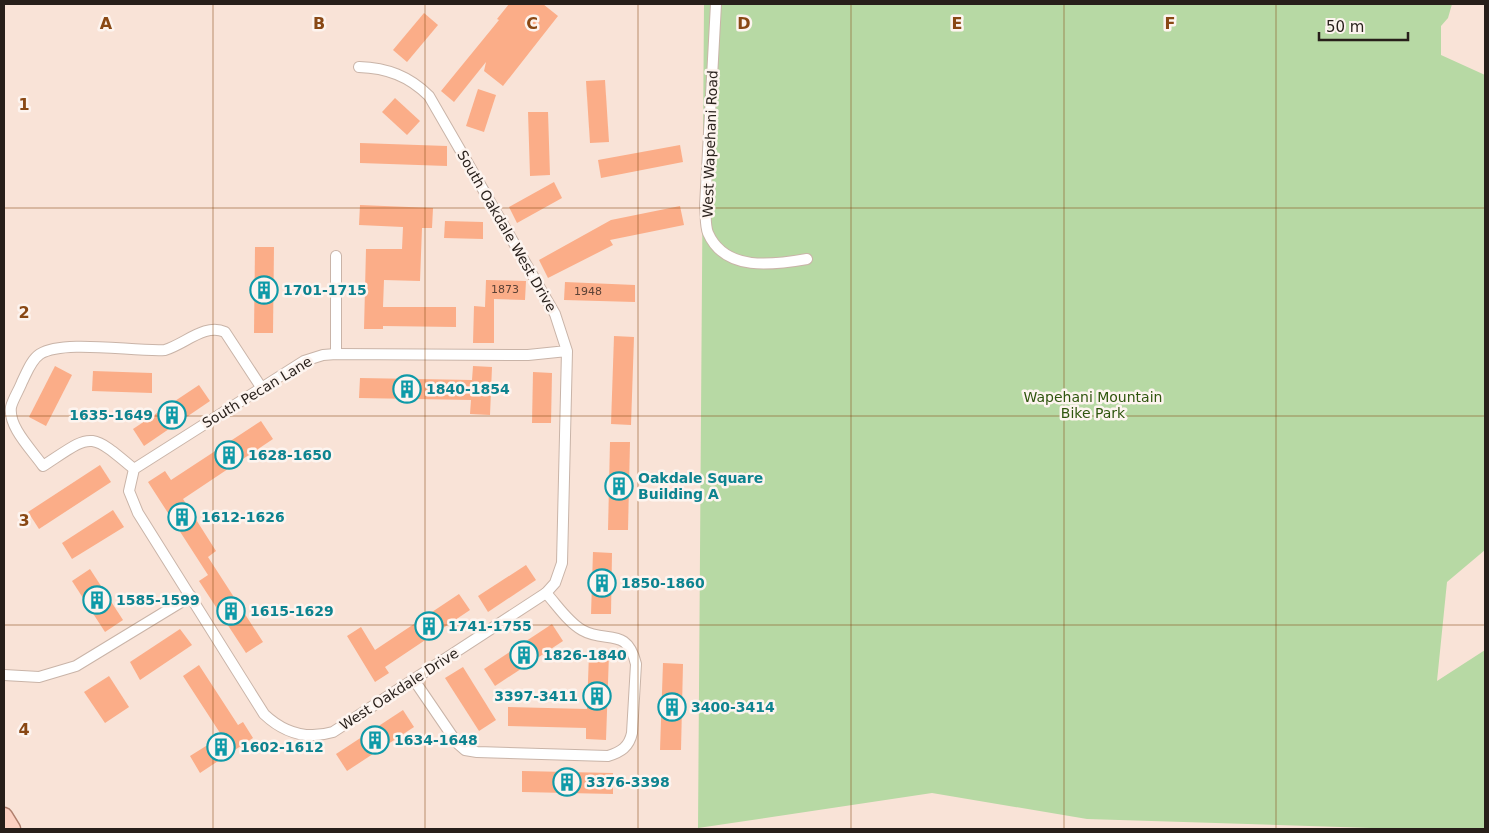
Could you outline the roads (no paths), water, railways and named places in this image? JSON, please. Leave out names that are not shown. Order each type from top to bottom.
[{"type":"main road","points":[[4,816],[12,829]]},
{"type":"street","name":"West Wapehani Road","points":[[716,4],[705,206],[707,232],[723,253],[754,264],[775,264],[807,259]]},
{"type":"street","name":"South Oakdale West Drive","points":[[359,67],[386,70],[402,75],[418,85],[429,96],[555,314],[567,351],[563,541]]},
{"type":"street","points":[[336,256],[336,354]]},
{"type":"street","points":[[4,675],[39,678],[76,666],[191,596],[130,499],[130,486],[134,469],[106,445],[97,441],[85,440],[43,466],[14,424],[11,406],[32,362],[39,354],[58,347],[165,350],[178,346],[209,329],[217,328],[225,332],[261,387]]},
{"type":"street","name":"South Pecan Lane","points":[[134,469],[261,387],[309,359],[336,354],[528,355],[567,351]]},
{"type":"street","name":"West Oakdale Drive","points":[[191,596],[264,714],[275,725],[287,731],[317,737],[333,732],[546,593],[561,572],[563,541]]},
{"type":"street","points":[[414,680],[450,734],[465,750],[580,756],[608,756],[617,754],[630,742],[632,734],[636,664],[634,654],[621,639],[583,631],[546,593]]},
{"type":"place","name":"1701-1715","points":[[264,290]]},
{"type":"place","name":"1840-1854","points":[[407,389]]},
{"type":"place","name":"1635-1649","points":[[172,415]]},
{"type":"place","name":"1628-1650","points":[[229,455]]},
{"type":"place","name":"Oakdale Square Building A","points":[[619,486]]},
{"type":"place","name":"1612-1626","points":[[182,517]]},
{"type":"place","name":"1850-1860","points":[[602,583]]},
{"type":"place","name":"1585-1599","points":[[97,600]]},
{"type":"place","name":"1615-1629","points":[[231,611]]},
{"type":"place","name":"1741-1755","points":[[429,626]]},
{"type":"place","name":"1826-1840","points":[[524,655]]},
{"type":"place","name":"3397-3411","points":[[597,696]]},
{"type":"place","name":"3400-3414","points":[[672,707]]},
{"type":"place","name":"1634-1648","points":[[375,740]]},
{"type":"place","name":"1602-1612","points":[[221,747]]},
{"type":"place","name":"3376-3398","points":[[567,782]]},
{"type":"park label","name":"Wapehani Mountain Bike Park","points":[[1093,406]]}]
